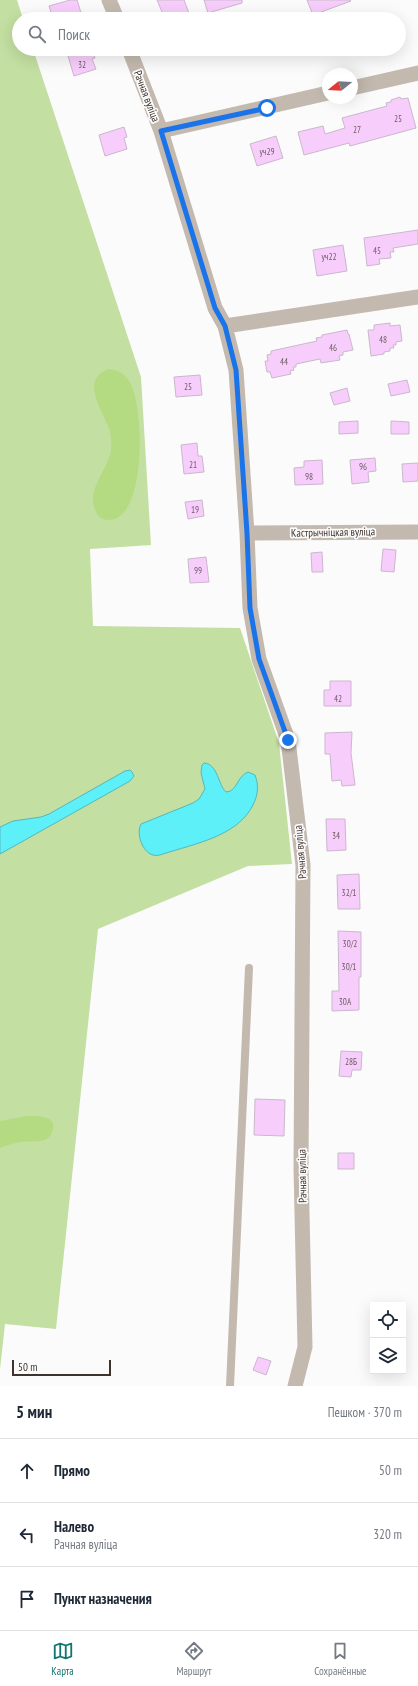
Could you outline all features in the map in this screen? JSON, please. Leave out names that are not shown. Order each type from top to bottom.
[{"type":"street","points":[[109,0],[114,12]]},
{"type":"street","name":"Рачная вуліца","points":[[132,56],[161,131],[215,308],[225,326],[236,370],[252,616],[259,659],[288,740],[303,865],[301,1168],[305,1347],[295,1386]]},
{"type":"street","points":[[358,87],[418,73]]},
{"type":"street","points":[[161,131],[322,94]]},
{"type":"street","points":[[225,326],[418,297]]},
{"type":"street","name":"Кастрычніцкая вуліца","points":[[247,533],[418,532]]},
{"type":"lane","points":[[230,1386],[249,968]]},
{"type":"green space","points":[[0,0],[17,0],[21,12],[12,12],[12,56],[35,56],[141,377],[151,545],[90,549],[93,626],[240,628],[279,743],[292,864],[248,866],[98,929],[56,1329],[5,1324],[0,1369]]},
{"type":"green space","points":[[109,369],[120,372],[129,381],[134,394],[138,413],[140,436],[136,483],[130,502],[121,516],[108,520],[102,519],[97,514],[93,504],[93,496],[111,450],[111,435],[98,403],[94,387],[100,374]]},
{"type":"green space","points":[[27,1116],[50,1119],[53,1126],[50,1136],[47,1139],[39,1141],[18,1142],[0,1148],[0,1121]]},
{"type":"water","points":[[204,763],[209,764],[212,767],[226,792],[235,787],[244,774],[248,772],[255,775],[257,790],[253,805],[246,816],[237,824],[214,837],[160,855],[149,853],[141,842],[139,832],[141,824],[193,803],[199,799],[205,789],[201,773],[202,765]]},
{"type":"water","points":[[130,770],[134,776],[130,781],[0,854],[0,827],[13,821],[41,817],[49,814],[125,771]]},
{"type":"building","points":[[70,0],[77,0],[81,12],[51,12],[49,6]]},
{"type":"building","points":[[157,0],[184,0],[189,12],[162,12]]},
{"type":"building","points":[[204,0],[242,0],[242,3],[208,12]]},
{"type":"building","points":[[307,0],[351,1],[321,12],[312,12]]},
{"type":"building","points":[[68,56],[94,56],[95,58],[92,59],[96,69],[74,76]]},
{"type":"building","points":[[400,97],[401,99],[408,98],[416,128],[350,146],[349,143],[304,155],[298,132],[323,126],[325,134],[345,128],[342,118],[387,106],[386,103]]},
{"type":"building","points":[[124,127],[127,137],[124,138],[127,149],[105,156],[99,135]]},
{"type":"building","points":[[276,136],[283,158],[257,166],[250,144]]},
{"type":"building","points":[[418,230],[418,244],[393,248],[394,252],[390,252],[391,258],[379,259],[380,264],[367,266],[364,238]]},
{"type":"building","points":[[343,245],[347,271],[317,276],[313,250]]},
{"type":"building","points":[[390,323],[390,326],[400,325],[402,341],[396,342],[396,345],[393,345],[394,348],[390,348],[390,351],[384,352],[384,354],[371,356],[368,330],[374,330],[374,325]]},
{"type":"building","points":[[347,330],[353,350],[343,352],[343,355],[339,356],[340,360],[321,363],[320,359],[296,364],[296,367],[293,367],[294,370],[290,371],[291,374],[272,378],[270,372],[267,372],[265,361],[268,361],[267,355],[271,354],[271,351],[317,341],[316,338],[322,337],[322,335]]},
{"type":"building","points":[[200,375],[202,395],[176,397],[174,377]]},
{"type":"building","points":[[407,380],[410,392],[391,396],[388,384]]},
{"type":"building","points":[[347,388],[350,401],[334,405],[330,393]]},
{"type":"building","points":[[358,421],[358,433],[339,434],[339,422]]},
{"type":"building","points":[[391,421],[409,422],[409,434],[391,434]]},
{"type":"building","points":[[197,443],[198,456],[202,456],[204,472],[184,474],[181,445]]},
{"type":"building","points":[[375,458],[376,471],[368,472],[369,482],[352,484],[350,460]]},
{"type":"building","points":[[322,460],[323,484],[295,485],[294,468],[304,467],[304,461]]},
{"type":"building","points":[[418,463],[418,481],[403,482],[402,464]]},
{"type":"building","points":[[202,500],[204,516],[188,519],[185,502]]},
{"type":"building","points":[[383,549],[396,550],[394,572],[381,571]]},
{"type":"building","points":[[322,552],[323,572],[312,572],[311,553]]},
{"type":"building","points":[[206,557],[209,582],[190,583],[188,559]]},
{"type":"building","points":[[330,681],[351,681],[351,706],[324,706],[324,690],[330,690]]},
{"type":"building","points":[[352,732],[351,753],[355,785],[342,786],[341,780],[332,781],[330,754],[325,754],[325,733]]},
{"type":"building","points":[[326,819],[345,819],[346,850],[327,851]]},
{"type":"building","points":[[359,874],[360,909],[338,909],[337,875]]},
{"type":"building","points":[[338,931],[361,932],[359,1010],[332,1011],[332,991],[339,991]]},
{"type":"building","points":[[341,1051],[362,1052],[361,1070],[352,1070],[351,1077],[339,1076]]},
{"type":"building","points":[[255,1099],[285,1100],[284,1136],[254,1135]]},
{"type":"building","points":[[338,1153],[354,1153],[354,1169],[338,1169]]},
{"type":"building","points":[[258,1357],[271,1361],[266,1375],[253,1370]]},
{"type":"route","points":[[267,108],[161,131],[215,308],[225,326],[236,370],[247,533],[250,608],[259,659],[288,740]]}]
